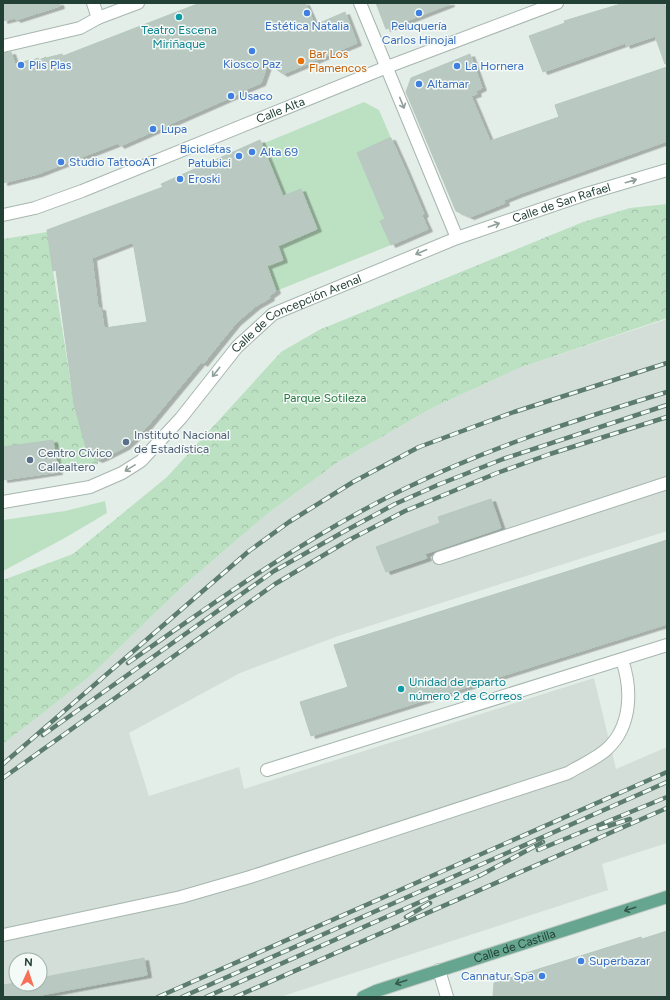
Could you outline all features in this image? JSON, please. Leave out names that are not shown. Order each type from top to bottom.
[{"type":"main road","name":"Calle de Castilla","points":[[363,997],[376,990],[667,897]]},
{"type":"street","points":[[93,3],[98,18]]},
{"type":"street","points":[[3,46],[80,28],[98,18],[138,3]]},
{"type":"street","points":[[360,3],[457,238]]},
{"type":"street","name":"Calle Alta","points":[[3,215],[35,208],[82,191],[387,67],[557,3]]},
{"type":"street","name":"Calle de San Rafael","points":[[457,238],[586,194],[667,170]]},
{"type":"street","name":"Calle de Concepción Arenal","points":[[3,502],[90,487],[122,473],[141,461],[152,451],[236,347],[273,314],[457,238]]},
{"type":"street","points":[[439,558],[667,483]]},
{"type":"street","points":[[267,770],[667,645]]},
{"type":"street","points":[[3,935],[110,913],[209,889],[568,773],[599,756],[614,741],[620,732],[629,697],[628,679],[622,660]]},
{"type":"street","points":[[439,970],[447,997]]},
{"type":"shaded area","points":[[667,319],[667,531],[338,636],[240,673],[129,733],[149,796],[239,767],[244,789],[594,678],[616,769],[667,747],[667,843],[602,864],[608,890],[280,997],[3,997],[3,744],[89,677],[184,585],[267,514],[338,462],[432,408],[519,368]]},
{"type":"green space","points":[[364,102],[379,110],[391,138],[357,154],[385,219],[381,221],[391,245],[276,291],[267,266],[283,260],[278,246],[317,229],[301,189],[279,198],[280,188],[262,144]]},
{"type":"green space","name":"Parque Sotileza","points":[[667,204],[667,318],[519,368],[432,408],[338,462],[267,514],[184,585],[89,677],[3,744],[3,580],[73,554],[167,477],[281,352],[319,330],[583,222],[630,208]]},
{"type":"green space","points":[[47,232],[74,404],[88,455],[98,460],[98,464],[58,472],[53,440],[3,447],[3,239]]},
{"type":"green space","points":[[105,501],[107,513],[63,539],[3,571],[3,520],[65,511]]},
{"type":"building","points":[[3,3],[59,3],[60,6],[16,20],[15,18],[3,21]]},
{"type":"building","points":[[200,3],[305,3],[315,25],[345,12],[357,43],[283,74],[268,63],[261,83],[242,91],[243,92],[120,146],[118,143],[38,174],[3,183],[3,53],[11,52],[15,64],[62,54],[63,56]]},
{"type":"building","points":[[376,3],[450,3],[450,4],[386,29]]},
{"type":"building","points":[[624,3],[664,3],[667,11],[667,64],[665,64],[655,36],[626,46],[625,43],[543,72],[529,36],[565,23],[564,21]]},
{"type":"building","points":[[470,54],[482,88],[476,91],[477,94],[471,96],[490,141],[559,117],[555,105],[667,67],[667,141],[519,194],[504,200],[505,203],[470,217],[456,211],[406,92],[411,78]]},
{"type":"building","points":[[391,138],[405,169],[424,214],[422,216],[428,229],[391,245],[380,221],[385,219],[357,153]]},
{"type":"building","points":[[260,140],[283,196],[301,189],[317,229],[278,246],[283,260],[267,266],[276,291],[269,296],[270,298],[256,306],[236,323],[203,364],[201,362],[146,428],[125,447],[98,460],[88,455],[74,404],[56,270],[53,271],[47,230],[163,187],[161,184]],"holes":[[[133,242],[147,322],[104,328],[101,308],[98,308],[92,258]]]},
{"type":"building","name":"Centro Cívico Callealtero","points":[[53,440],[58,472],[3,480],[3,447]]},
{"type":"building","points":[[491,499],[501,528],[425,554],[427,558],[386,572],[376,547],[440,523],[438,517]]},
{"type":"building","points":[[667,540],[667,624],[311,736],[300,702],[348,687],[334,645]]},
{"type":"building","points":[[667,931],[667,997],[493,997],[494,983],[641,937],[642,939]]},
{"type":"building","points":[[144,958],[147,975],[31,997],[3,997],[3,985],[8,984],[8,992],[48,992],[48,976]]},
{"type":"railway","points":[[3,764],[249,551],[289,522],[353,482],[419,447],[514,412],[667,363]]},
{"type":"railway","points":[[128,663],[263,570],[332,528],[404,489],[501,447],[566,424],[667,392]]},
{"type":"railway","points":[[43,735],[274,571],[395,504],[503,459],[667,405]]},
{"type":"railway","points":[[3,778],[275,584],[349,540],[405,511],[497,473],[550,454],[667,417]]},
{"type":"railway","points":[[158,997],[667,772]]},
{"type":"railway","points":[[182,997],[667,782]]},
{"type":"railway","points":[[538,850],[667,797]]},
{"type":"railway","points":[[235,997],[667,808]]},
{"type":"railway","points":[[599,829],[630,819]]},
{"type":"railway","points":[[479,876],[543,842]]},
{"type":"railway","points":[[206,997],[483,874]]},
{"type":"railway","points":[[406,917],[430,903]]},
{"type":"place","name":"Estética Natalia","points":[[307,13]]},
{"type":"place","name":"Peluquería Carlos Hinojal","points":[[419,13]]},
{"type":"place","name":"Teatro Escena Miriñaque","points":[[179,17]]},
{"type":"place","name":"Kiosco Paz","points":[[252,51]]},
{"type":"place","name":"Bar Los Flamencos","points":[[301,61]]},
{"type":"place","name":"Plis Plas","points":[[21,65]]},
{"type":"place","name":"La Hornera","points":[[457,66]]},
{"type":"place","name":"Altamar","points":[[419,84]]},
{"type":"place","name":"Usaco","points":[[231,96]]},
{"type":"place","name":"Lupa","points":[[153,129]]},
{"type":"place","name":"Alta 69","points":[[252,152]]},
{"type":"place","name":"Bicicletas Patubici","points":[[239,156]]},
{"type":"place","name":"Studio TattooAT","points":[[61,162]]},
{"type":"place","name":"Eroski","points":[[180,179]]},
{"type":"place","name":"Instituto Nacional de Estadística","points":[[126,442]]},
{"type":"place","name":"Centro Cívico Callealtero","points":[[30,460]]},
{"type":"place","name":"Unidad de reparto número 2 de Correos","points":[[401,689]]},
{"type":"place","name":"Superbazar","points":[[581,961]]},
{"type":"place","name":"Cannatur Spa","points":[[542,976]]}]
